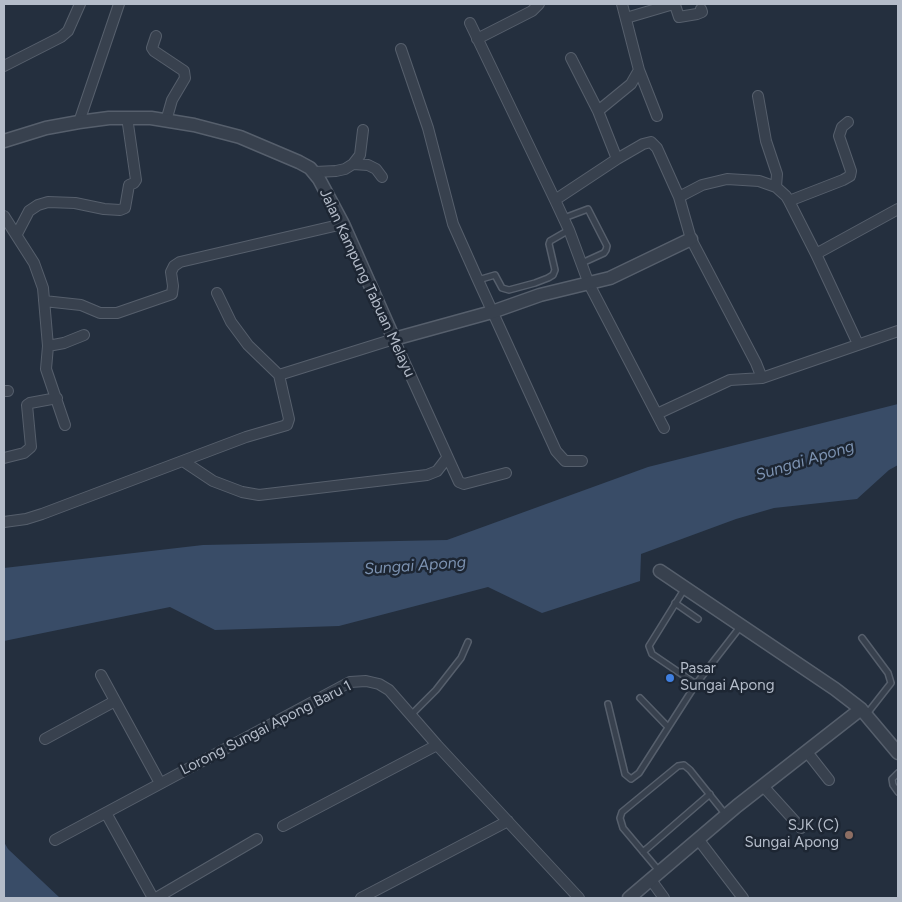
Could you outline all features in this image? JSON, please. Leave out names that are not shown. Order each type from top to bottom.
[{"type":"street","points":[[4,66],[62,37],[68,31],[80,4]]},
{"type":"street","points":[[79,122],[119,4]]},
{"type":"street","points":[[477,39],[532,11],[539,4]]},
{"type":"street","points":[[622,4],[639,70],[656,116]]},
{"type":"street","points":[[626,18],[670,5],[675,5],[678,17],[697,14],[702,12],[702,9]]},
{"type":"street","points":[[470,23],[556,200],[589,284],[664,428]]},
{"type":"street","points":[[156,36],[152,48],[154,51],[184,71],[185,78],[172,100],[166,120]]},
{"type":"street","points":[[401,49],[428,128],[453,224],[556,451],[565,461],[582,461]]},
{"type":"street","points":[[571,58],[598,111],[617,159]]},
{"type":"street","points":[[598,111],[631,84],[639,70]]},
{"type":"street","points":[[758,96],[766,141],[777,174],[776,187]]},
{"type":"street","points":[[16,234],[29,211],[38,205],[48,202],[75,203],[104,209],[120,210],[125,208],[130,185],[136,180],[126,117]]},
{"type":"street","name":"Jalan Kampung Tabuan Melayu","points":[[4,141],[46,128],[79,122],[126,117],[166,120],[240,137],[299,162],[315,172],[343,224],[459,482],[464,484],[506,473]]},
{"type":"street","points":[[789,201],[850,176],[851,171],[839,136],[842,127],[848,122]]},
{"type":"street","points":[[315,172],[346,169],[353,164],[360,155],[363,130]]},
{"type":"street","points":[[556,200],[617,159],[643,144],[651,142],[656,148],[680,197],[692,239],[762,378]]},
{"type":"street","points":[[353,164],[368,165],[376,168],[382,178]]},
{"type":"street","points":[[680,197],[702,185],[727,179],[760,181],[776,187],[789,201],[858,344]]},
{"type":"street","points":[[816,254],[898,209]]},
{"type":"street","points":[[4,216],[34,263],[43,288],[48,346],[46,369],[65,425]]},
{"type":"street","points":[[44,301],[80,305],[100,314],[117,314],[172,294],[171,272],[174,266],[180,262],[343,224]]},
{"type":"street","points":[[279,375],[394,339],[492,312],[538,289],[589,284],[610,278],[692,239]]},
{"type":"street","points":[[4,522],[26,519],[42,514],[246,437],[287,425],[289,420],[279,375],[243,338],[231,322],[217,293]]},
{"type":"street","points":[[656,414],[730,380],[762,378],[898,331]]},
{"type":"street","points":[[48,346],[64,343],[84,335]]},
{"type":"street","points":[[4,458],[24,453],[31,448],[27,405],[57,398]]},
{"type":"street","points":[[183,461],[213,481],[242,492],[259,495],[427,475],[437,472],[447,458]]},
{"type":"street","points":[[660,571],[835,689],[863,712],[898,753]]},
{"type":"street","points":[[101,675],[160,783]]},
{"type":"street","name":"Lorong Sungai Apong Baru 1","points":[[55,840],[350,682],[366,681],[379,684],[389,690],[437,745],[579,898]]},
{"type":"street","points":[[44,739],[115,701]]},
{"type":"street","points":[[629,898],[726,816],[807,752],[863,712]]},
{"type":"street","points":[[283,826],[437,745]]},
{"type":"street","points":[[807,752],[829,780]]},
{"type":"street","points":[[764,786],[801,828]]},
{"type":"street","points":[[106,813],[154,898],[257,839]]},
{"type":"street","points":[[361,898],[508,821]]},
{"type":"street","points":[[698,839],[743,898]]},
{"type":"street","points":[[655,876],[664,898]]},
{"type":"lane","points":[[563,218],[588,209],[607,246],[604,253],[582,263]]},
{"type":"lane","points":[[478,280],[495,275],[502,288],[509,290],[538,289],[553,275],[555,270],[550,241],[569,230]]},
{"type":"lane","points":[[685,588],[649,646],[652,654],[696,684]]},
{"type":"lane","points":[[675,603],[698,619]]},
{"type":"lane","points":[[608,704],[625,774],[631,780],[639,773],[696,684],[741,626]]},
{"type":"lane","points":[[862,638],[888,673],[891,683],[863,712]]},
{"type":"lane","points":[[411,715],[436,690],[461,658],[468,642]]},
{"type":"lane","points":[[640,698],[668,726]]},
{"type":"lane","points":[[655,876],[643,852],[623,828],[620,818],[622,812],[678,766],[684,765],[710,794],[726,816]]},
{"type":"lane","points":[[898,773],[892,779],[892,785],[898,792]]},
{"type":"lane","points":[[643,852],[710,794]]},
{"type":"water","name":"Sungai Apong","points":[[898,404],[898,465],[889,470],[857,499],[774,508],[736,519],[641,554],[640,581],[542,613],[488,587],[339,626],[215,630],[170,607],[4,641],[4,568],[203,545],[447,540],[648,467]]},
{"type":"water","points":[[4,842],[8,849],[60,898],[4,898]]},
{"type":"place","name":"Pasar Sungai Apong","points":[[670,678]]},
{"type":"place","name":"SJK (C) Sungai Apong","points":[[849,835]]}]
